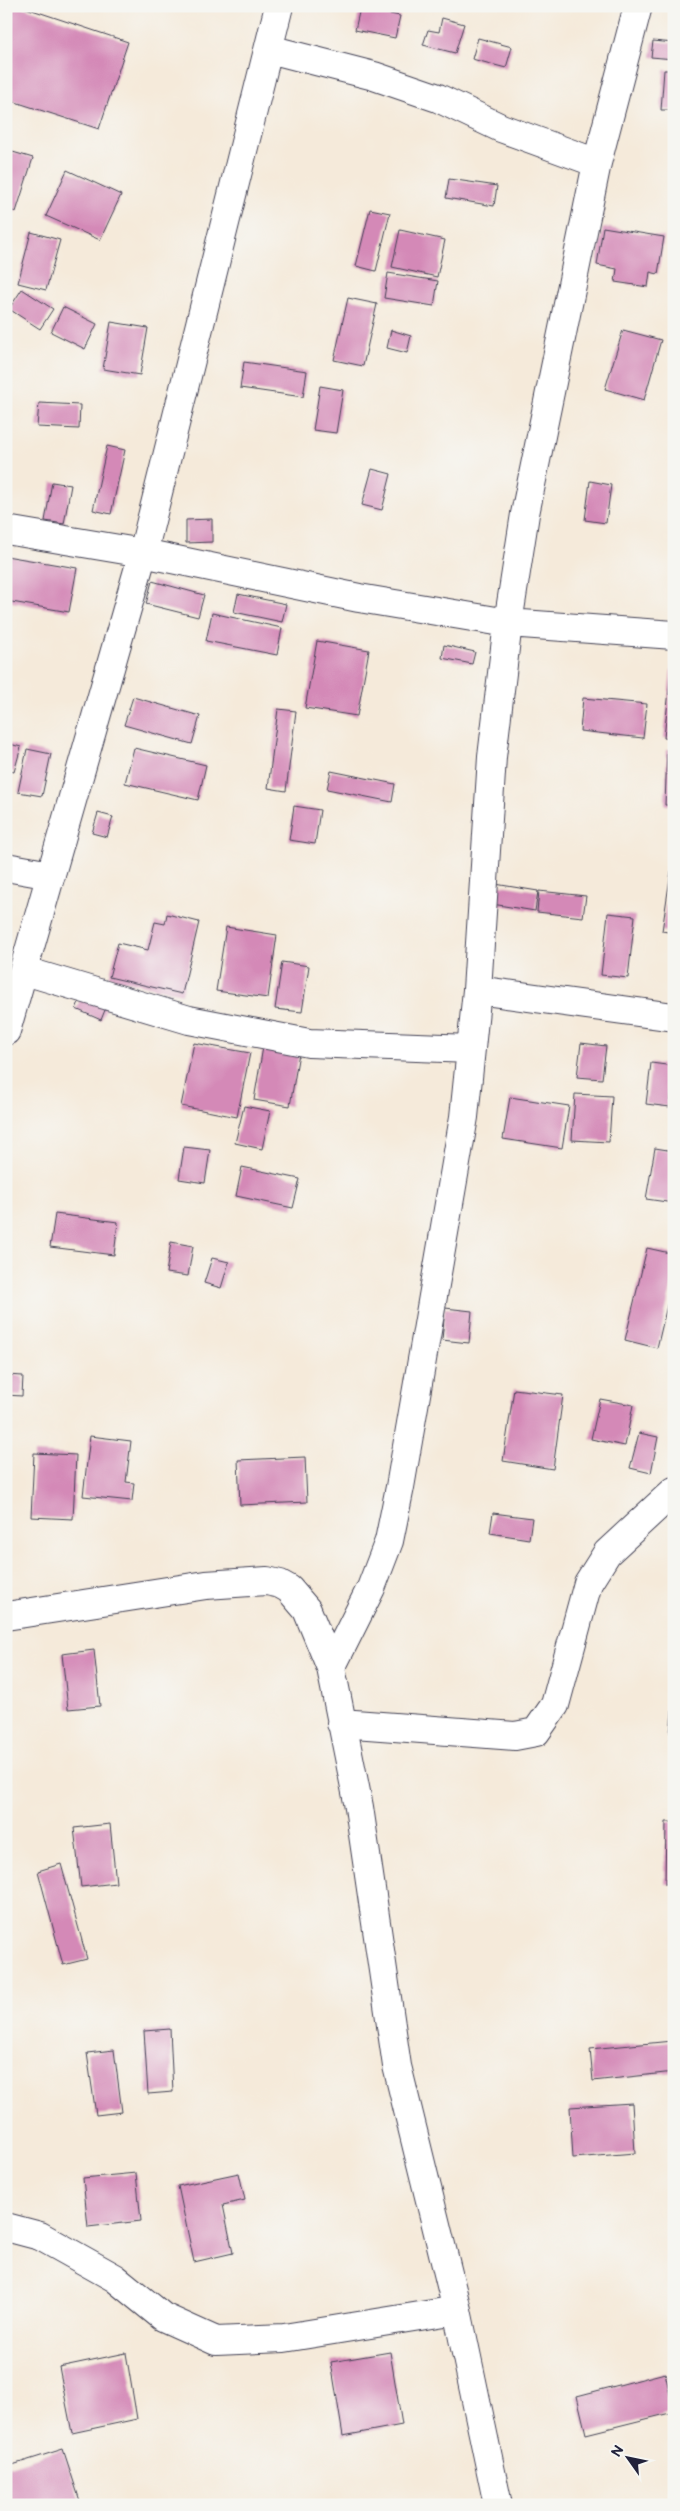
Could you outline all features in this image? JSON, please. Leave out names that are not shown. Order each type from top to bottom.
[{"type":"street","points":[[6,1031],[25,971],[143,553],[279,6]]},
{"type":"street","points":[[330,1668],[371,1588],[389,1541],[400,1487],[464,1117],[477,990],[492,757],[508,623],[527,504],[597,163],[638,6]]},
{"type":"street","points":[[269,49],[374,76],[438,98],[501,128],[597,163]]},
{"type":"street","points":[[6,530],[143,553],[359,598],[508,623],[674,635]]},
{"type":"street","points":[[6,867],[51,875]]},
{"type":"street","points":[[25,971],[189,1020],[309,1044],[471,1049]]},
{"type":"street","points":[[477,990],[674,1018]]},
{"type":"street","points":[[341,1723],[514,1736],[536,1732],[555,1705],[588,1583],[607,1553],[674,1492]]},
{"type":"street","points":[[6,1616],[206,1585],[267,1581],[280,1584],[296,1595],[307,1610],[330,1668],[359,1807],[397,2066],[457,2310],[498,2505]]},
{"type":"street","points":[[6,2226],[40,2236],[115,2278],[163,2317],[216,2341],[284,2338],[457,2310]]},
{"type":"building","points":[[6,6],[20,6],[128,42],[99,129],[6,99]]},
{"type":"building","points":[[360,8],[400,16],[395,38],[355,30]]},
{"type":"building","points":[[442,18],[464,24],[455,53],[423,45],[428,30],[439,32]]},
{"type":"building","points":[[478,38],[512,47],[506,68],[472,59]]},
{"type":"building","points":[[653,41],[674,43],[674,59],[651,57]]},
{"type":"building","points":[[664,70],[674,70],[674,110],[661,110]]},
{"type":"building","points":[[6,150],[33,158],[16,212],[6,209]]},
{"type":"building","points":[[67,170],[121,195],[100,240],[46,216]]},
{"type":"building","points":[[449,179],[497,186],[494,206],[446,198]]},
{"type":"building","points":[[370,209],[390,213],[376,271],[356,266]]},
{"type":"building","points":[[603,227],[664,237],[658,274],[650,272],[648,287],[615,282],[617,269],[597,265]]},
{"type":"building","points":[[400,230],[445,240],[437,277],[392,267]]},
{"type":"building","points":[[31,232],[60,240],[46,290],[18,283]]},
{"type":"building","points":[[388,273],[438,281],[434,306],[384,298]]},
{"type":"building","points":[[22,289],[53,309],[40,329],[9,309]]},
{"type":"building","points":[[348,298],[377,304],[363,366],[334,360]]},
{"type":"building","points":[[63,307],[97,324],[85,349],[51,332]]},
{"type":"building","points":[[111,322],[148,328],[140,375],[103,369]]},
{"type":"building","points":[[391,330],[411,336],[407,353],[387,348]]},
{"type":"building","points":[[623,330],[661,340],[644,400],[605,389]]},
{"type":"building","points":[[244,362],[307,371],[303,397],[240,388]]},
{"type":"building","points":[[320,386],[343,390],[336,433],[313,430]]},
{"type":"building","points":[[39,403],[80,405],[79,429],[37,427]]},
{"type":"building","points":[[107,446],[125,450],[111,514],[93,510]]},
{"type":"building","points":[[372,469],[391,474],[382,510],[362,505]]},
{"type":"building","points":[[590,481],[611,485],[606,523],[585,520]]},
{"type":"building","points":[[52,482],[71,485],[64,524],[45,521]]},
{"type":"building","points":[[212,519],[212,542],[186,543],[186,520]]},
{"type":"building","points":[[6,556],[77,568],[69,612],[6,601]]},
{"type":"building","points":[[152,581],[204,595],[198,617],[146,604]]},
{"type":"building","points":[[238,594],[286,604],[282,622],[234,612]]},
{"type":"building","points":[[212,613],[282,628],[277,655],[206,641]]},
{"type":"building","points":[[317,641],[369,650],[357,716],[305,708]]},
{"type":"building","points":[[444,645],[475,652],[472,664],[442,658]]},
{"type":"building","points":[[672,661],[674,662],[674,739],[664,738]]},
{"type":"building","points":[[133,697],[200,716],[192,744],[124,725]]},
{"type":"building","points":[[583,698],[647,704],[643,738],[580,731]]},
{"type":"building","points":[[278,709],[296,711],[286,791],[268,788]]},
{"type":"building","points":[[6,743],[21,747],[14,772],[6,770]]},
{"type":"building","points":[[134,748],[206,765],[198,800],[125,783]]},
{"type":"building","points":[[27,749],[51,754],[42,796],[18,792]]},
{"type":"building","points":[[667,749],[674,749],[674,805],[665,805]]},
{"type":"building","points":[[331,771],[395,784],[392,802],[327,789]]},
{"type":"building","points":[[294,806],[320,810],[315,844],[289,840]]},
{"type":"building","points":[[98,813],[113,817],[107,837],[92,833]]},
{"type":"building","points":[[671,871],[674,871],[674,933],[662,931]]},
{"type":"building","points":[[495,884],[538,891],[535,911],[492,904]]},
{"type":"building","points":[[539,891],[586,896],[583,917],[537,912]]},
{"type":"building","points":[[608,913],[635,916],[628,978],[601,975]]},
{"type":"building","points":[[167,914],[199,922],[182,994],[109,977],[118,943],[148,950],[155,922],[165,924]]},
{"type":"building","points":[[226,927],[277,935],[268,998],[216,991]]},
{"type":"building","points":[[282,962],[309,966],[302,1012],[275,1009]]},
{"type":"building","points":[[82,995],[107,1005],[101,1020],[76,1009]]},
{"type":"building","points":[[194,1043],[250,1053],[237,1117],[181,1106]]},
{"type":"building","points":[[581,1043],[606,1046],[602,1079],[577,1077]]},
{"type":"building","points":[[263,1047],[299,1053],[290,1106],[254,1100]]},
{"type":"building","points":[[651,1063],[674,1066],[670,1107],[646,1104]]},
{"type":"building","points":[[575,1094],[612,1096],[609,1142],[572,1140]]},
{"type":"building","points":[[510,1097],[569,1106],[562,1148],[503,1139]]},
{"type":"building","points":[[244,1106],[270,1111],[262,1149],[235,1143]]},
{"type":"building","points":[[184,1147],[210,1150],[205,1183],[179,1179]]},
{"type":"building","points":[[655,1148],[674,1151],[674,1203],[646,1199]]},
{"type":"building","points":[[242,1167],[300,1179],[293,1208],[236,1196]]},
{"type":"building","points":[[55,1214],[118,1222],[114,1255],[50,1247]]},
{"type":"building","points":[[171,1242],[193,1246],[188,1276],[166,1273]]},
{"type":"building","points":[[647,1248],[674,1254],[674,1276],[657,1348],[625,1340]]},
{"type":"building","points":[[212,1258],[229,1262],[221,1288],[204,1283]]},
{"type":"building","points":[[445,1308],[472,1311],[469,1343],[442,1340]]},
{"type":"building","points":[[6,1375],[23,1376],[22,1396],[6,1395]]},
{"type":"building","points":[[514,1389],[563,1395],[553,1469],[503,1461]]},
{"type":"building","points":[[600,1399],[633,1405],[625,1446],[591,1439]]},
{"type":"building","points":[[639,1433],[658,1437],[651,1473],[630,1468]]},
{"type":"building","points":[[90,1436],[131,1441],[126,1482],[134,1483],[132,1501],[83,1496]]},
{"type":"building","points":[[34,1453],[76,1455],[73,1519],[31,1517]]},
{"type":"building","points":[[305,1457],[307,1502],[240,1505],[238,1460]]},
{"type":"building","points":[[493,1513],[532,1518],[529,1539],[490,1533]]},
{"type":"building","points":[[94,1650],[100,1706],[68,1709],[62,1654]]},
{"type":"building","points":[[672,1711],[674,1712],[674,1733],[670,1733]]},
{"type":"building","points":[[666,1822],[674,1822],[674,1884],[665,1884]]},
{"type":"building","points":[[110,1824],[116,1883],[81,1887],[74,1828]]},
{"type":"building","points":[[61,1864],[87,1959],[63,1965],[38,1871]]},
{"type":"building","points":[[170,2029],[173,2092],[148,2094],[144,2031]]},
{"type":"building","points":[[672,2041],[674,2072],[593,2081],[590,2049]]},
{"type":"building","points":[[114,2050],[122,2112],[96,2115],[87,2053]]},
{"type":"building","points":[[632,2103],[635,2153],[573,2158],[570,2107]]},
{"type":"building","points":[[136,2173],[141,2221],[88,2227],[83,2178]]},
{"type":"building","points":[[239,2173],[245,2200],[223,2205],[233,2253],[194,2262],[178,2186]]},
{"type":"building","points":[[390,2352],[402,2425],[343,2436],[331,2362]]},
{"type":"building","points":[[126,2353],[137,2419],[72,2433],[59,2367]]},
{"type":"building","points":[[665,2373],[674,2412],[586,2434],[577,2396]]},
{"type":"building","points":[[63,2449],[81,2504],[6,2505],[6,2467]]}]
